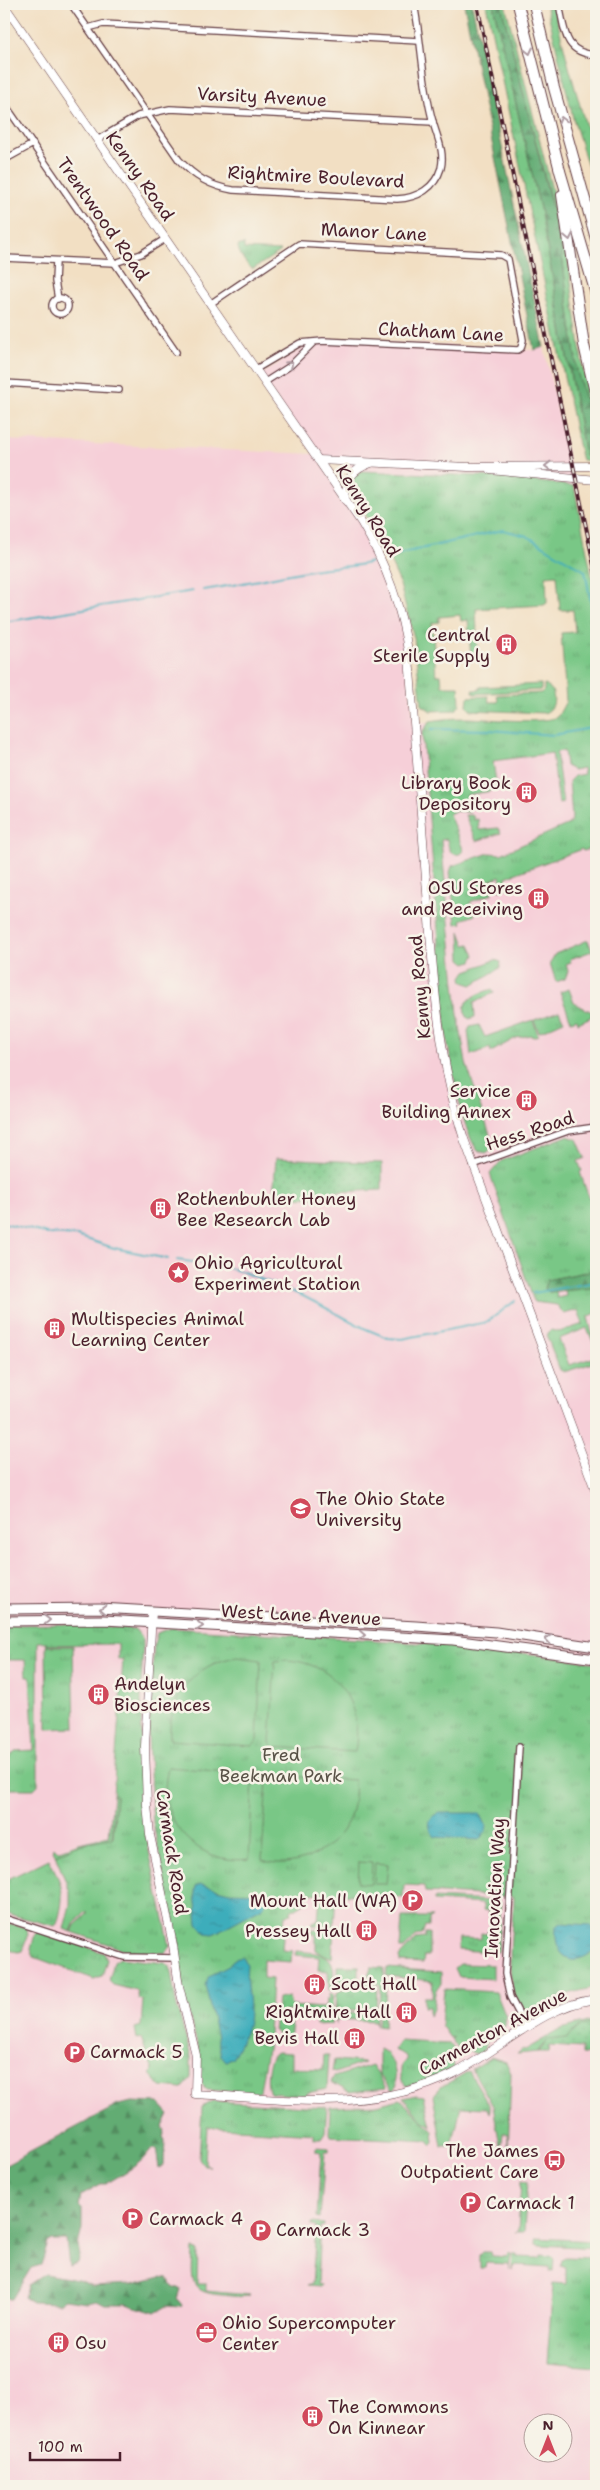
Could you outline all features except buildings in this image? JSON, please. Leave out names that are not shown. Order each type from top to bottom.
[{"type":"highway","points":[[518,4],[560,171],[596,294]]},
{"type":"highway","points":[[534,4],[575,167],[596,239]]},
{"type":"highway","points":[[575,167],[596,220]]},
{"type":"highway","points":[[560,171],[584,346],[596,397]]},
{"type":"main road","name":"Kenny Road","points":[[4,4],[345,500],[380,553],[394,587],[409,657],[431,955],[441,1051],[455,1112],[473,1165],[596,1489]]},
{"type":"main road","points":[[318,460],[468,467],[596,466]]},
{"type":"main road","points":[[345,500],[346,484],[351,475],[364,466],[377,462]]},
{"type":"main road","points":[[468,467],[546,477],[596,480]]},
{"type":"main road","name":"West Lane Avenue","points":[[4,1609],[100,1608],[496,1632],[596,1646]]},
{"type":"main road","name":"Carmack Road","points":[[152,1611],[145,1746],[147,1805],[150,1836],[175,1958],[182,2004],[196,2055],[195,2094]]},
{"type":"main road","name":"West Lane Avenue","points":[[4,1621],[90,1620],[151,1622],[453,1640],[596,1659]]},
{"type":"main road","name":"Carmenton Avenue","points":[[195,2094],[322,2102],[380,2098],[425,2087],[470,2065],[526,2027],[558,2009],[596,1999]]},
{"type":"street","name":"Rightmire Boulevard","points":[[71,4],[180,160],[191,172],[217,187],[233,190],[397,200],[418,196],[434,182],[441,167],[442,158],[433,122]]},
{"type":"street","points":[[414,4],[433,122]]},
{"type":"street","points":[[559,4],[567,39],[571,47],[579,53],[596,55]]},
{"type":"street","points":[[88,28],[103,24],[419,41]]},
{"type":"street","name":"Trentwood Road","points":[[4,103],[176,352]]},
{"type":"street","name":"Varsity Avenue","points":[[97,140],[114,128],[147,113],[189,108],[433,122]]},
{"type":"street","points":[[4,160],[33,144]]},
{"type":"street","points":[[4,258],[115,262],[141,254],[165,239]]},
{"type":"street","name":"Manor Lane","points":[[210,304],[294,246],[304,244],[505,256],[510,263],[516,304]]},
{"type":"street","points":[[56,261],[55,282],[58,299]]},
{"type":"street","name":"Chatham Lane","points":[[256,369],[300,343],[323,340],[518,350],[521,348],[524,340],[516,304]]},
{"type":"street","points":[[265,382],[290,366],[313,342]]},
{"type":"street","points":[[4,384],[119,390]]},
{"type":"street","name":"Hess Road","points":[[473,1165],[568,1131],[596,1127]]},
{"type":"street","name":"Innovation Way","points":[[519,1747],[505,1974],[510,1997],[526,2027]]},
{"type":"street","points":[[4,1918],[124,1956],[175,1958]]},
{"type":"shaded area","name":"The Ohio State University","points":[[324,339],[534,350],[544,347],[574,486],[501,477],[361,471],[316,455],[361,522],[402,618],[414,724],[462,718],[543,721],[596,716],[596,2486],[4,2486],[4,440],[314,454],[260,375],[313,341]]},
{"type":"green space","points":[[464,4],[472,4],[544,347],[534,350]]},
{"type":"green space","points":[[486,4],[493,4],[540,208],[585,456],[589,458],[596,455],[596,461],[582,460],[580,453]]},
{"type":"green space","points":[[493,4],[501,4],[560,240],[577,371],[596,438],[596,455],[589,458],[585,454],[540,208]]},
{"type":"green space","points":[[501,4],[505,4],[566,245],[583,369],[596,415],[596,438],[577,371],[560,240]]},
{"type":"green space","points":[[546,4],[553,4],[596,161],[596,193],[573,118]]},
{"type":"green space","points":[[244,244],[244,249],[281,251],[253,269],[240,252],[238,246]]},
{"type":"green space","points":[[361,471],[501,477],[574,486],[596,597],[596,847],[583,851],[582,849],[506,877],[509,887],[499,891],[502,885],[500,876],[488,881],[492,894],[470,902],[475,915],[461,920],[462,923],[456,924],[450,872],[452,866],[489,853],[501,854],[569,824],[572,818],[569,781],[574,776],[584,774],[583,768],[574,770],[566,766],[564,751],[556,752],[563,803],[559,804],[552,753],[493,761],[496,782],[490,783],[491,791],[467,795],[469,812],[455,811],[449,814],[463,849],[462,853],[453,853],[449,849],[447,839],[441,840],[458,1014],[466,1063],[493,1144],[491,1150],[486,1153],[478,1151],[467,1129],[458,1098],[447,1040],[422,733],[430,721],[452,718],[528,721],[552,719],[558,716],[566,701],[561,633],[575,632],[573,610],[560,610],[557,575],[546,576],[547,603],[544,605],[476,609],[478,658],[471,659],[468,620],[461,621],[460,615],[439,617],[439,622],[432,623],[436,675],[441,675],[442,686],[459,686],[460,704],[456,710],[431,711],[422,705],[414,638],[399,581],[383,545],[351,490],[352,478]]},
{"type":"green space","points":[[541,684],[541,690],[474,694],[473,690],[480,690],[480,687]]},
{"type":"green space","points":[[544,684],[552,690],[554,701],[552,707],[544,713],[470,710],[467,705],[468,697],[488,696],[489,702],[498,702],[497,695],[541,693],[544,690]]},
{"type":"green space","points":[[465,815],[473,815],[474,820],[478,819],[479,830],[498,828],[501,833],[476,841]]},
{"type":"green space","points":[[460,931],[465,945],[470,944],[475,955],[472,961],[466,963],[461,959]]},
{"type":"green space","points":[[588,940],[592,951],[570,959],[571,962],[566,964],[568,971],[565,979],[556,982],[550,963],[555,954]]},
{"type":"green space","points":[[495,960],[501,962],[500,968],[472,985],[463,982],[462,977],[466,971]]},
{"type":"green space","points":[[492,989],[494,993],[474,1002],[475,1017],[469,1019],[465,1013],[465,1008],[470,999]]},
{"type":"green space","points":[[569,989],[574,1003],[592,1012],[591,1017],[578,1023],[577,1019],[571,1021],[560,992]]},
{"type":"green space","points":[[559,1011],[564,1021],[539,1032],[534,1020]]},
{"type":"green space","points":[[533,1020],[538,1035],[516,1038],[491,1052],[490,1048],[471,1055],[468,1031],[470,1027],[479,1025],[485,1037]]},
{"type":"green space","points":[[567,1136],[577,1139],[585,1158],[578,1161],[582,1171],[580,1172],[589,1198],[596,1196],[596,1270],[547,1280],[545,1289],[549,1292],[556,1291],[557,1298],[566,1296],[565,1289],[596,1288],[596,1313],[588,1317],[596,1349],[587,1328],[559,1339],[569,1365],[596,1357],[596,1362],[564,1372],[560,1370],[547,1337],[551,1330],[559,1332],[583,1324],[578,1310],[564,1314],[557,1305],[534,1302],[490,1174],[501,1161]]},
{"type":"green space","points":[[276,1158],[382,1163],[382,1190],[333,1192],[328,1198],[273,1197]]},
{"type":"green space","points":[[596,1270],[596,1288],[549,1292],[545,1289],[547,1280]]},
{"type":"green space","points":[[72,1624],[135,1629],[143,1639],[141,1695],[143,1801],[149,1851],[170,1946],[165,1953],[128,1951],[72,1932],[75,1925],[87,1914],[87,1911],[74,1924],[71,1932],[64,1929],[70,1905],[70,1892],[55,1855],[84,1843],[113,1837],[116,1796],[113,1795],[123,1660],[118,1659],[118,1644],[46,1645],[46,1642],[38,1642],[38,1785],[34,1789],[4,1789],[4,1764],[15,1751],[34,1750],[30,1677],[26,1677],[25,1660],[4,1660],[4,1625]]},
{"type":"green space","name":"Fred Beekman Park","points":[[171,1628],[437,1645],[596,1663],[596,1987],[563,1996],[535,2010],[521,2006],[514,1995],[511,1980],[510,1961],[514,1897],[425,1892],[424,1886],[404,1885],[403,1898],[336,1894],[334,1926],[312,1925],[312,1922],[318,1921],[320,1894],[304,1893],[303,1904],[291,1911],[291,1914],[285,1915],[282,1950],[292,1951],[291,1962],[263,1960],[263,1978],[272,1979],[269,2037],[260,2091],[257,2093],[207,2090],[200,2082],[198,2046],[183,1996],[177,1945],[153,1823],[148,1737],[154,1645],[157,1633]]},
{"type":"green space","points":[[46,1646],[73,1646],[75,1728],[47,1729]]},
{"type":"green space","points":[[237,1657],[261,1660],[257,1741],[252,1746],[170,1740],[173,1710],[186,1685],[208,1667]]},
{"type":"green space","points":[[287,1660],[304,1663],[320,1669],[343,1690],[355,1718],[357,1735],[355,1752],[273,1747],[270,1743],[275,1661]]},
{"type":"green space","points":[[168,1767],[250,1774],[253,1778],[249,1859],[221,1858],[196,1846],[185,1837],[176,1826],[166,1799],[165,1787]]},
{"type":"green space","points":[[271,1775],[354,1780],[351,1814],[337,1837],[327,1847],[302,1860],[289,1863],[275,1863],[262,1860],[267,1779]]},
{"type":"green space","points":[[113,1795],[116,1795],[112,1838],[84,1843],[55,1855],[54,1847],[58,1851],[79,1843],[109,1836]]},
{"type":"green space","points":[[49,1859],[62,1890],[62,1905],[57,1924],[55,1926],[4,1913],[4,1881]]},
{"type":"green space","points":[[359,1862],[372,1863],[371,1884],[358,1883]]},
{"type":"green space","points":[[375,1863],[388,1864],[386,1884],[374,1884]]},
{"type":"green space","points":[[434,1898],[494,1901],[491,1914],[489,1914],[489,1911],[483,1910],[483,1904],[434,1901]]},
{"type":"green space","points":[[495,1901],[501,1902],[498,1952],[495,1952],[491,1926]]},
{"type":"green space","points":[[402,1917],[432,1917],[429,1919],[429,1926],[425,1926],[422,1935],[416,1936],[404,1949],[400,1949]]},
{"type":"green space","points":[[4,1922],[27,1928],[28,1936],[22,1951],[4,1949]]},
{"type":"green space","points":[[312,1929],[334,1930],[332,1958],[316,1951],[316,1935],[312,1933]]},
{"type":"green space","points":[[488,1930],[490,1930],[493,1952],[458,1950],[459,1938],[481,1939],[481,1933],[487,1934]]},
{"type":"green space","points":[[39,1931],[104,1953],[107,1960],[102,1976],[94,1979],[34,1957],[31,1949],[35,1934]]},
{"type":"green space","points":[[425,1933],[429,1933],[429,1956],[424,1956],[423,1963],[400,1962],[399,1957],[416,1939],[425,1938]]},
{"type":"green space","points":[[296,1951],[317,1953],[328,1958],[332,1963],[333,1969],[333,1990],[329,1990],[328,1971],[318,1970],[319,1957],[295,1955]]},
{"type":"green space","points":[[120,1958],[165,1963],[170,1966],[176,2003],[191,2057],[191,2079],[182,2089],[161,2087],[150,2074],[153,2071],[141,2038],[137,2039],[135,2028],[141,2026],[143,2000],[139,1999],[137,1991],[113,1985],[109,1981],[114,1962]]},
{"type":"green space","points":[[460,1964],[493,1965],[493,1979],[459,1977],[455,1968]]},
{"type":"green space","points":[[337,1966],[359,1966],[359,1978],[337,1989]]},
{"type":"green space","points":[[371,1967],[384,1968],[384,1977],[389,1984],[386,1987],[384,2027],[378,2026],[380,1986],[368,1975]]},
{"type":"green space","points":[[387,1968],[441,1972],[441,1984],[436,1991],[432,2012],[429,2016],[429,2007],[424,2007],[424,1997],[432,1997],[433,1981],[386,1976]]},
{"type":"green space","points":[[363,1979],[371,1981],[377,1986],[376,2012],[335,2010],[336,1994]]},
{"type":"green space","points":[[444,1989],[496,1992],[506,2017],[505,2026],[486,2041],[485,2050],[478,2055],[466,2049],[458,2049],[451,2039],[454,2037],[450,2038],[441,2025]]},
{"type":"green space","points":[[329,1994],[333,1994],[331,2024],[316,2025],[316,2012],[285,2011],[284,2022],[292,2023],[290,2038],[278,2036],[274,2030],[278,1999],[289,1997],[291,2006],[325,2008],[326,1999],[329,1999]]},
{"type":"green space","points":[[335,2012],[376,2015],[376,2027],[375,2021],[336,2019],[336,2025]]},
{"type":"green space","points":[[596,2020],[596,2023],[582,2027],[570,2037],[551,2040],[543,2044],[538,2052],[517,2054],[561,2029]]},
{"type":"green space","points":[[596,2023],[596,2055],[582,2054],[582,2048],[549,2046],[548,2052],[538,2052],[547,2040],[566,2038],[581,2026]]},
{"type":"green space","points":[[400,2041],[450,2044],[456,2052],[453,2064],[455,2068],[421,2083],[406,2086],[401,2073],[402,2064],[407,2060],[405,2055],[394,2050]]},
{"type":"green space","points":[[379,2049],[388,2054],[393,2064],[397,2085],[393,2091],[379,2075]]},
{"type":"green space","points":[[277,2052],[292,2053],[292,2068],[323,2069],[324,2055],[329,2055],[327,2089],[307,2093],[307,2096],[270,2093],[268,2089],[269,2064]]},
{"type":"green space","points":[[491,2057],[506,2062],[511,2073],[508,2152],[508,2133],[503,2133],[501,2151],[493,2106],[472,2069]]},
{"type":"green space","points":[[334,2060],[364,2063],[335,2073],[332,2072]]},
{"type":"green space","points":[[372,2065],[386,2088],[349,2092],[331,2082],[334,2077]]},
{"type":"green space","points":[[469,2071],[490,2106],[490,2111],[489,2113],[487,2108],[461,2107],[452,2146],[442,2146],[433,2096],[441,2087]]},
{"type":"green space","points":[[416,2095],[424,2096],[431,2126],[421,2119],[403,2098]]},
{"type":"green space","points":[[400,2099],[433,2131],[434,2142],[431,2145],[429,2141],[330,2136],[330,2107],[377,2105]]},
{"type":"green space","points":[[212,2101],[327,2107],[325,2133],[321,2139],[314,2139],[314,2134],[207,2127],[205,2164],[210,2166],[204,2166],[199,2159],[202,2107]]},
{"type":"green space","points":[[132,2102],[159,2103],[169,2114],[163,2127],[165,2131],[163,2137],[165,2140],[164,2165],[159,2168],[156,2149],[152,2149],[131,2169],[106,2184],[101,2184],[81,2195],[79,2207],[82,2209],[82,2229],[78,2245],[80,2256],[78,2263],[69,2266],[66,2240],[51,2240],[48,2243],[41,2265],[31,2268],[12,2299],[4,2299],[4,2166],[118,2105]]},
{"type":"green space","points":[[316,2147],[329,2148],[329,2152],[325,2152],[320,2218],[317,2217],[321,2152],[316,2151]]},
{"type":"green space","points":[[521,2181],[527,2182],[524,2232],[515,2232],[518,2230]]},
{"type":"green space","points":[[312,2223],[324,2224],[324,2226],[320,2227],[317,2284],[321,2285],[320,2287],[307,2286],[312,2284],[316,2227],[312,2226]]},
{"type":"green space","points":[[536,2238],[596,2241],[596,2248],[540,2245],[536,2244]]},
{"type":"green space","points":[[193,2249],[198,2250],[197,2284],[206,2284],[206,2291],[250,2295],[211,2294],[197,2287],[194,2282],[192,2268]]},
{"type":"green space","points":[[483,2252],[491,2252],[492,2256],[507,2257],[508,2253],[511,2254],[509,2270],[508,2264],[486,2263],[485,2268],[480,2268],[480,2255]]},
{"type":"green space","points":[[513,2254],[517,2254],[517,2257],[540,2258],[541,2255],[552,2256],[554,2259],[553,2271],[550,2272],[549,2267],[516,2265],[512,2270]]},
{"type":"green space","points":[[565,2257],[596,2258],[596,2367],[547,2363],[553,2283],[566,2284],[566,2268],[561,2266],[562,2259]]},
{"type":"green space","points":[[45,2274],[78,2280],[92,2286],[132,2284],[161,2277],[168,2278],[172,2286],[180,2289],[177,2299],[182,2305],[181,2307],[167,2306],[155,2313],[126,2304],[105,2304],[97,2300],[87,2302],[65,2299],[59,2303],[32,2302],[25,2298],[28,2285]]},
{"type":"water","points":[[439,1813],[480,1813],[486,1825],[486,1831],[479,1840],[435,1837],[430,1827],[430,1820]]},
{"type":"water","points":[[201,1884],[229,1892],[258,1893],[265,1904],[263,1907],[213,1934],[205,1933],[198,1924],[195,1891],[196,1886]]},
{"type":"water","points":[[561,1923],[590,1925],[596,1930],[596,1949],[580,1959],[566,1957],[561,1953],[556,1937],[556,1927]]},
{"type":"water","points":[[241,1957],[247,1964],[249,2018],[238,2048],[232,2059],[226,2061],[221,2055],[205,1985],[209,1976],[229,1966],[233,1960]]},
{"type":"waterway","points":[[394,555],[503,530],[527,536],[585,571],[596,629]]},
{"type":"waterway","points":[[203,590],[318,569],[371,562]]},
{"type":"waterway","points":[[4,622],[193,591]]},
{"type":"waterway","points":[[431,729],[489,730],[554,735],[596,727]]},
{"type":"waterway","points":[[4,1223],[48,1234],[77,1236],[114,1248],[168,1259]]},
{"type":"waterway","points":[[177,1260],[222,1266],[243,1272],[303,1296],[366,1329],[388,1338],[402,1339],[487,1322],[515,1301]]},
{"type":"waterway","points":[[533,1293],[596,1282]]},
{"type":"railway","points":[[477,4],[596,575]]},
{"type":"place","name":"Central Sterile Supply","points":[[506,645]]},
{"type":"place","name":"Library Book Depository","points":[[527,793]]},
{"type":"place","name":"OSU Stores and Receiving","points":[[539,898]]},
{"type":"place","name":"Service Building Annex","points":[[527,1101]]},
{"type":"place","name":"Rothenbuhler Honey Bee Research Lab","points":[[161,1209]]},
{"type":"place","name":"Ohio Agricultural Experiment Station","points":[[178,1273]]},
{"type":"place","name":"Multispecies Animal Learning Center","points":[[55,1329]]},
{"type":"place","name":"The Ohio State University","points":[[300,1509]]},
{"type":"place","name":"Andelyn Biosciences","points":[[98,1694]]},
{"type":"place","name":"Mount Hall (WA)","points":[[413,1901]]},
{"type":"place","name":"Pressey Hall","points":[[367,1931]]},
{"type":"place","name":"Scott Hall","points":[[315,1984]]},
{"type":"place","name":"Rightmire Hall","points":[[407,2012]]},
{"type":"place","name":"Bevis Hall","points":[[355,2038]]},
{"type":"place","name":"Carmack 5","points":[[74,2052]]},
{"type":"place","name":"The James Outpatient Care","points":[[555,2161]]},
{"type":"place","name":"Carmack 1","points":[[470,2203]]},
{"type":"place","name":"Carmack 4","points":[[133,2219]]},
{"type":"place","name":"Carmack 3","points":[[260,2230]]},
{"type":"place","name":"Ohio Supercomputer Center","points":[[206,2333]]},
{"type":"place","name":"Osu","points":[[59,2343]]},
{"type":"place","name":"The Commons On Kinnear","points":[[312,2417]]}]
